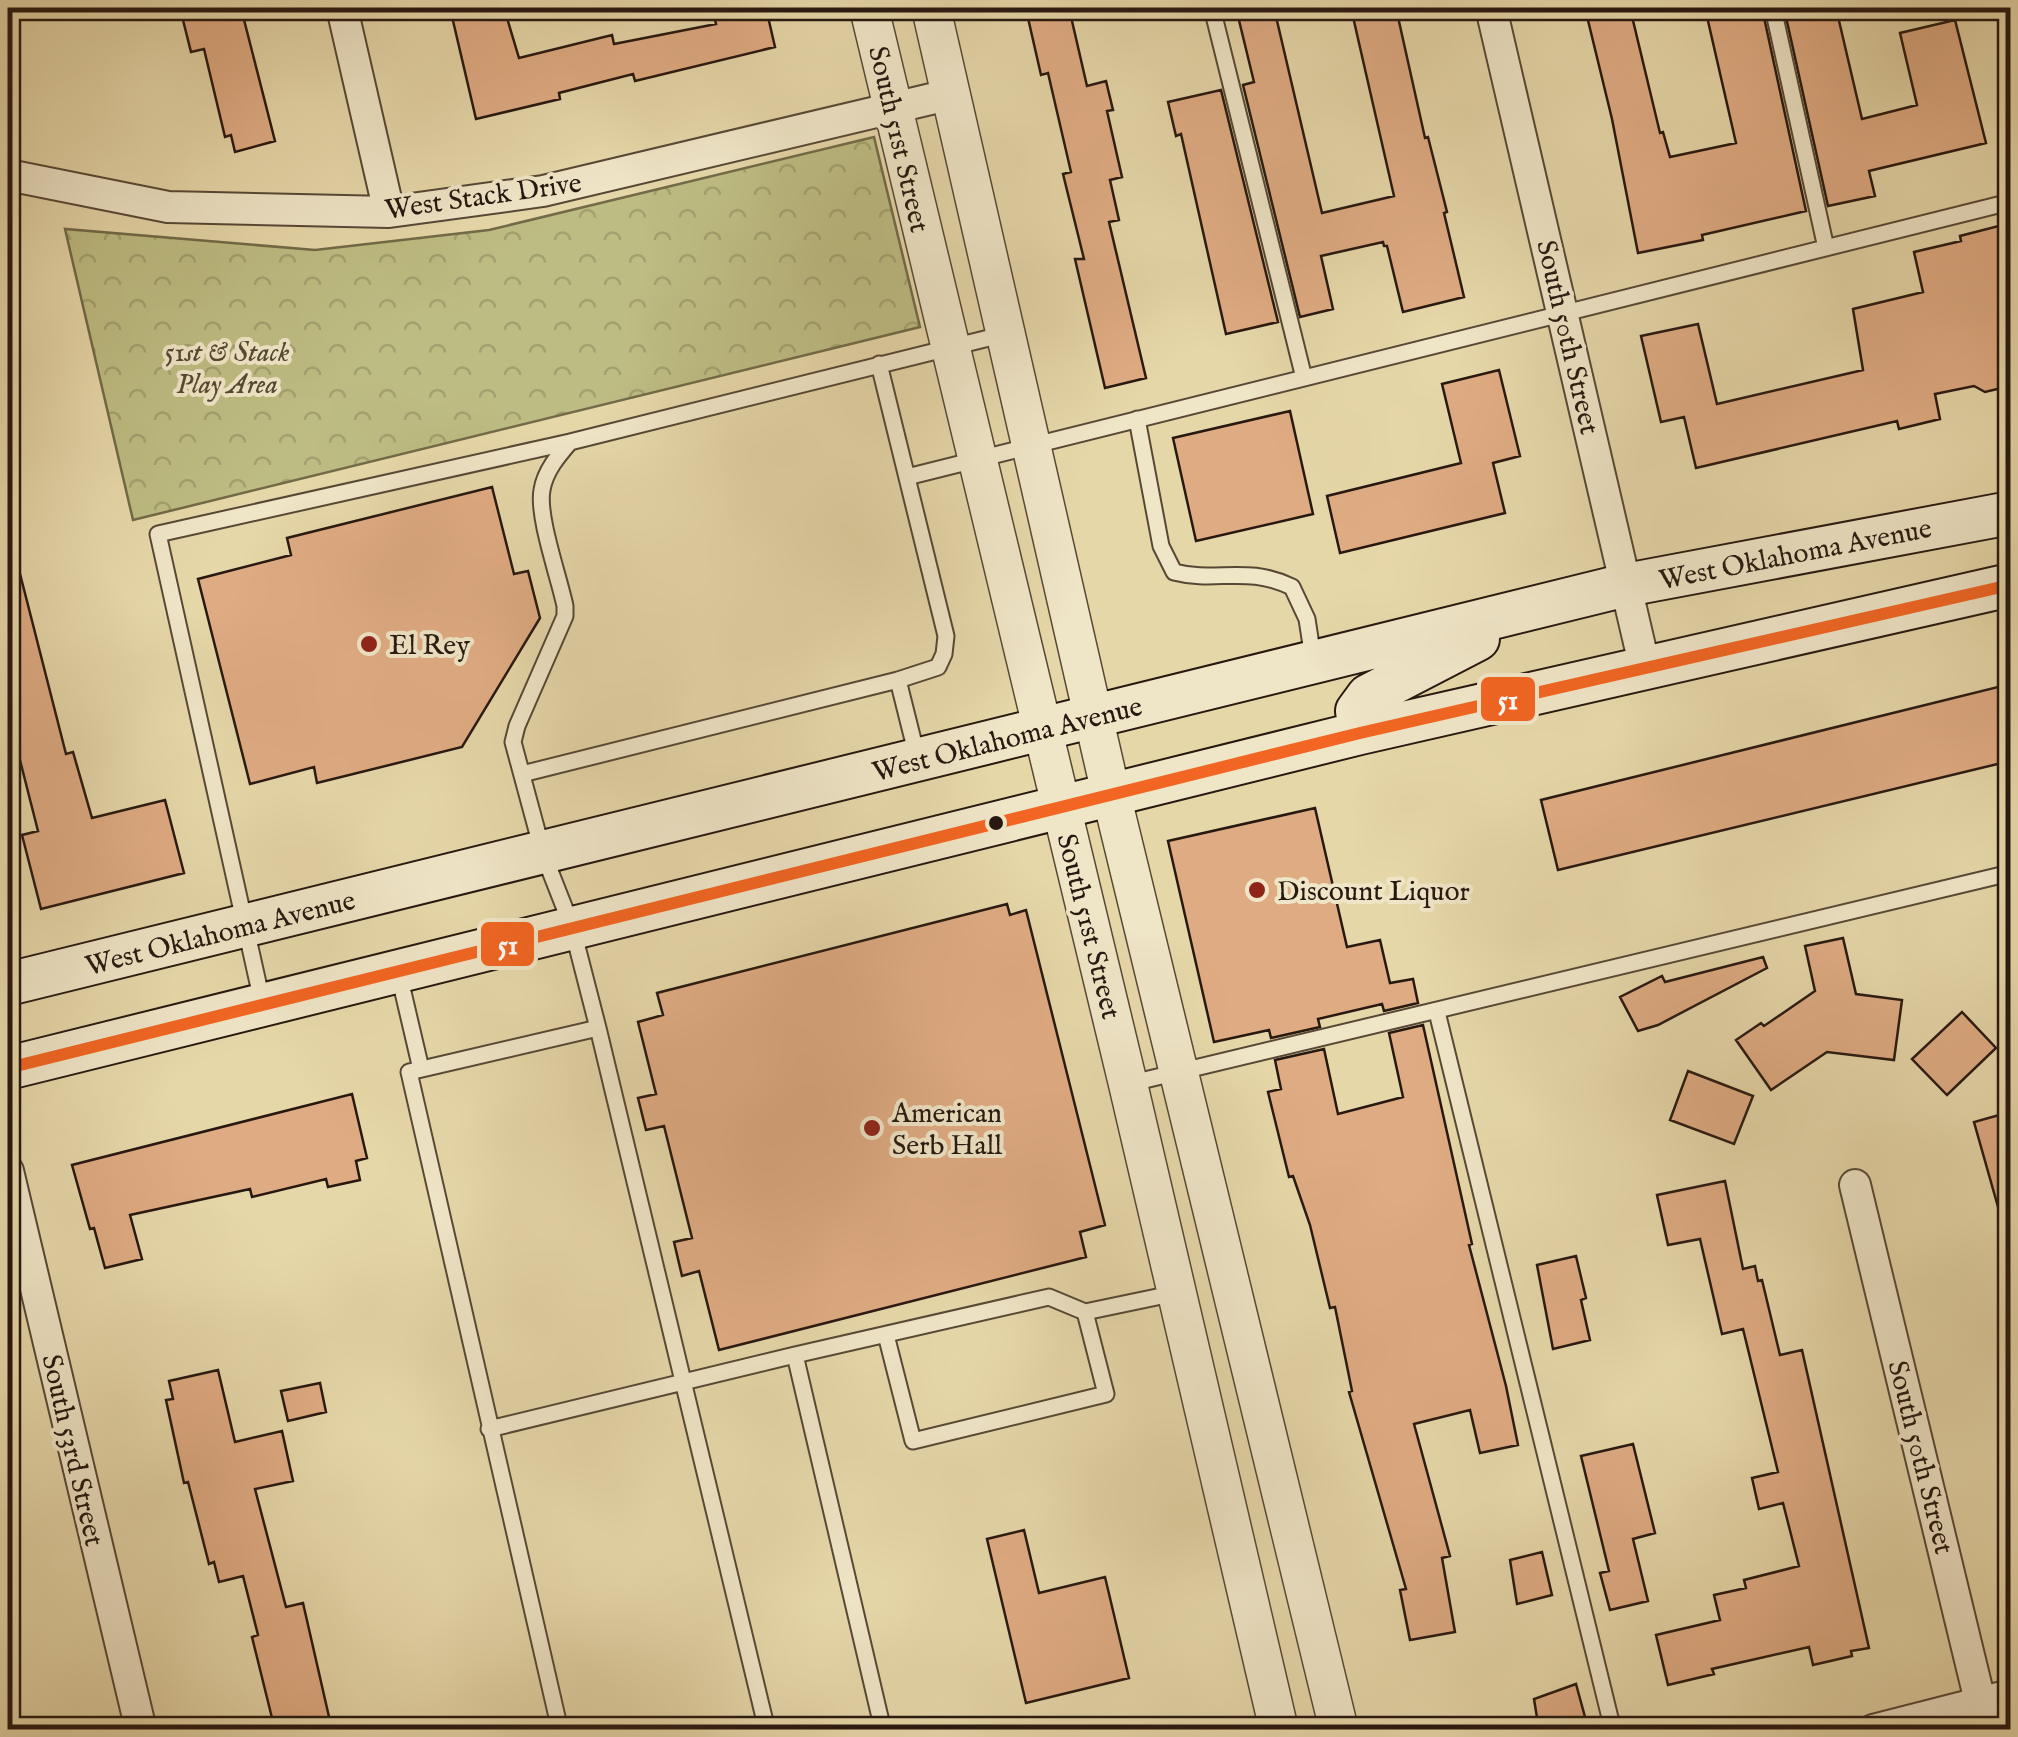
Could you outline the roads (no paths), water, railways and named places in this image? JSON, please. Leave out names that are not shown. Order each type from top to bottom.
[{"type":"main road","name":"West Oklahoma Avenue","points":[[8,984],[1626,585],[2010,513]]},
{"type":"main road","points":[[8,1068],[1360,733],[2010,586]]},
{"type":"main road","points":[[1360,733],[1357,711],[1368,696],[1541,607]]},
{"type":"street","points":[[342,8],[389,212]]},
{"type":"street","name":"South 51st Street","points":[[869,8],[1279,1730]]},
{"type":"street","name":"South 51st Street","points":[[931,8],[1111,794],[1339,1730]]},
{"type":"street","name":"South 50th Street","points":[[1492,8],[1645,668]]},
{"type":"street","name":"West Stack Drive","points":[[8,175],[168,206],[389,212],[543,191],[952,94]]},
{"type":"street","name":"South 53rd Street","points":[[8,1172],[141,1730]]},
{"type":"street","name":"South 50th Street","points":[[1856,1185],[1984,1716]]},
{"type":"street","points":[[1873,1730],[1984,1716],[2010,1696]]},
{"type":"lane","points":[[1212,8],[1304,378]]},
{"type":"lane","points":[[1773,8],[1826,248]]},
{"type":"lane","points":[[906,477],[2010,202]]},
{"type":"lane","points":[[263,1004],[158,534],[570,442],[1005,334]]},
{"type":"lane","points":[[522,774],[938,667],[946,636],[879,364]]},
{"type":"lane","points":[[1136,420],[1162,546],[1174,572],[1191,576],[1261,575],[1292,586],[1307,620],[1314,662]]},
{"type":"lane","points":[[570,442],[554,460],[542,485],[541,503],[566,606],[560,632],[516,726],[513,742],[543,853],[572,927],[768,1730]]},
{"type":"lane","points":[[898,680],[918,760]]},
{"type":"lane","points":[[1128,1084],[2010,874]]},
{"type":"lane","points":[[398,971],[421,1069]]},
{"type":"lane","points":[[1437,1012],[1613,1730]]},
{"type":"lane","points":[[560,1730],[409,1072],[598,1028]]},
{"type":"lane","points":[[489,1429],[1048,1297],[1085,1312],[1177,1292]]},
{"type":"lane","points":[[886,1335],[912,1441],[1106,1394],[1085,1312]]},
{"type":"lane","points":[[796,1356],[883,1730]]},
{"type":"place","name":"El Rey","points":[[369,644]]},
{"type":"place","name":"Discount Liquor","points":[[1257,890]]},
{"type":"place","name":"American Serb Hall","points":[[872,1128]]},
{"type":"park label","name":"51st & Stack Play Area","points":[[227,367]]}]
